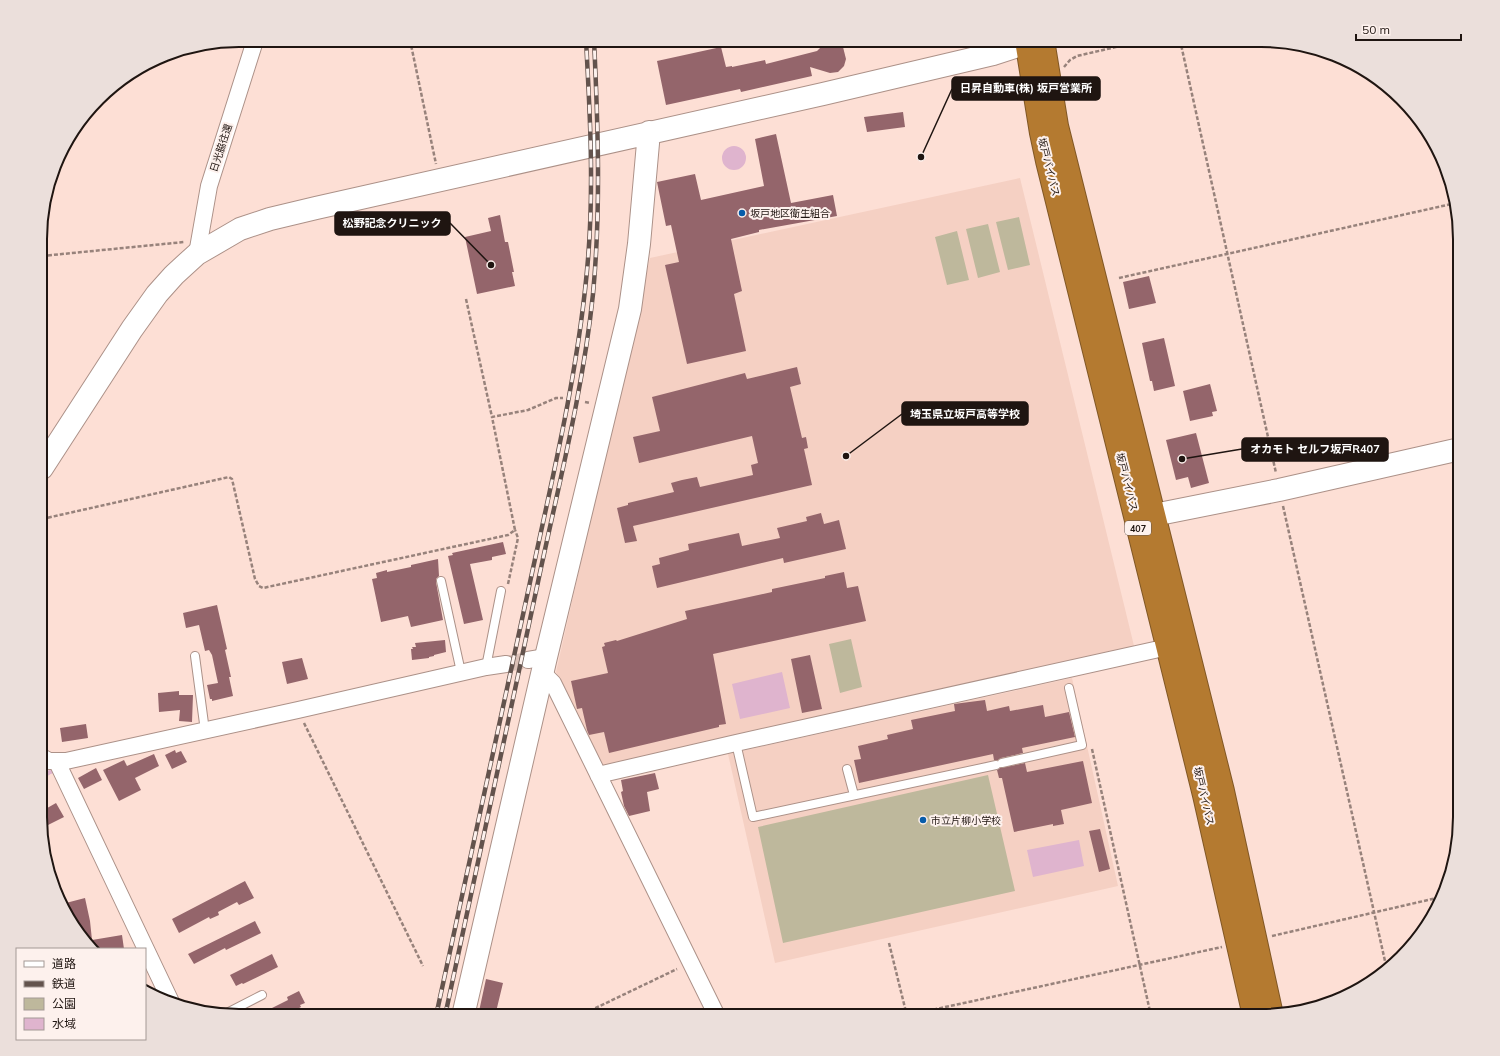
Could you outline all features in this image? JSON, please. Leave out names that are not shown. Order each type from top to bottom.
[{"type":"highway","name":"坂戸バイパス","points":[[1034,47],[1041,133],[1047,161],[1204,795],[1247,942],[1270,1009]]},
{"type":"highway","name":"坂戸バイパス","points":[[1035,47],[1057,126],[1223,791],[1247,942],[1253,1009]]},
{"type":"street","name":"日光脇往還","points":[[197,254],[209,186],[252,47]]},
{"type":"street","points":[[47,460],[132,329],[157,294],[174,275],[197,254],[240,229],[270,219],[649,132],[823,94],[978,57],[1012,47]]},
{"type":"street","points":[[465,1009],[539,663],[630,309],[640,244],[649,132]]},
{"type":"street","points":[[1154,515],[1279,490],[1453,451]]},
{"type":"street","points":[[598,775],[736,742],[1168,647]]},
{"type":"street","points":[[539,663],[553,683],[713,1009]]},
{"type":"street","points":[[49,759],[66,761],[205,731],[461,672],[506,664]]},
{"type":"street","points":[[49,759],[139,948]]},
{"type":"street","points":[[150,971],[165,994]]},
{"type":"lane","points":[[441,581],[461,672]]},
{"type":"lane","points":[[486,667],[501,591]]},
{"type":"lane","points":[[196,656],[205,731]]},
{"type":"lane","points":[[736,742],[753,817],[1082,745],[1069,688]]},
{"type":"lane","points":[[847,769],[854,795]]},
{"type":"lane","points":[[235,1009],[262,995]]},
{"type":"path","points":[[411,47],[439,180]]},
{"type":"path","points":[[1062,70],[1070,60],[1077,56],[1116,47]]},
{"type":"path","points":[[1182,47],[1385,962]]},
{"type":"path","points":[[1120,278],[1449,204]]},
{"type":"path","points":[[47,256],[185,242],[197,254]]},
{"type":"path","points":[[466,299],[515,530],[518,538],[509,583],[506,588],[501,591]]},
{"type":"path","points":[[492,417],[528,410],[556,398],[563,398]]},
{"type":"path","points":[[47,518],[230,477],[232,479],[255,579],[259,586],[263,588],[508,535],[515,530]]},
{"type":"path","points":[[298,710],[423,966]]},
{"type":"path","points":[[1090,744],[1149,1009]]},
{"type":"path","points":[[938,1009],[1247,942],[1434,898]]},
{"type":"path","points":[[890,943],[904,1009]]},
{"type":"path","points":[[594,1009],[690,963]]},
{"type":"shaded area","points":[[1020,178],[1136,654],[603,768],[556,672],[650,258]]},
{"type":"shaded area","name":"市立片柳小学校","points":[[1072,678],[1118,886],[775,963],[728,754]]},
{"type":"green space","points":[[1019,217],[1030,265],[1008,270],[996,222]]},
{"type":"green space","points":[[988,224],[1000,272],[978,278],[966,229]]},
{"type":"green space","points":[[957,231],[969,280],[947,285],[935,237]]},
{"type":"green space","points":[[851,639],[862,687],[840,693],[829,644]]},
{"type":"green space","points":[[988,775],[1015,891],[783,943],[758,827]]},
{"type":"water","points":[[729,146],[739,146],[746,153],[746,163],[739,170],[729,170],[722,163],[722,153]]},
{"type":"water","points":[[782,672],[790,708],[740,719],[732,684]]},
{"type":"water","points":[[1079,840],[1084,866],[1033,877],[1027,850]]},
{"type":"building","points":[[721,47],[726,67],[732,67],[765,60],[766,64],[817,51],[821,47],[843,47],[846,59],[844,66],[838,72],[830,73],[810,67],[812,76],[741,92],[740,89],[666,105],[657,61]]},
{"type":"building","points":[[903,112],[905,127],[867,132],[864,117]]},
{"type":"building","points":[[776,134],[791,203],[833,195],[837,216],[759,230],[759,232],[731,239],[742,291],[734,294],[746,351],[687,364],[665,265],[679,262],[671,225],[666,226],[657,182],[695,174],[701,200],[764,186],[755,139]]},
{"type":"building","points":[[500,215],[505,242],[508,242],[514,272],[512,272],[515,286],[477,294],[465,237],[491,231],[488,218]]},
{"type":"building","points":[[1149,276],[1156,303],[1129,309],[1123,282]]},
{"type":"building","points":[[1164,338],[1175,386],[1154,391],[1152,381],[1150,381],[1142,343]]},
{"type":"building","points":[[797,367],[801,384],[790,387],[802,438],[806,437],[808,448],[804,449],[812,485],[633,526],[637,541],[625,543],[617,508],[628,505],[628,503],[674,492],[671,483],[682,480],[697,477],[700,487],[753,475],[751,465],[758,463],[752,436],[639,463],[633,437],[660,431],[652,397],[745,373],[747,379]]},
{"type":"building","points":[[1210,384],[1217,411],[1212,412],[1213,416],[1190,421],[1183,391]]},
{"type":"building","points":[[1196,433],[1209,483],[1191,488],[1188,477],[1176,480],[1166,440]]},
{"type":"building","points":[[821,513],[824,524],[839,520],[846,549],[784,563],[783,558],[657,588],[652,566],[660,564],[659,558],[689,550],[688,544],[739,533],[742,546],[780,538],[777,528],[807,521],[806,517]]},
{"type":"building","points":[[503,542],[506,554],[492,557],[492,560],[470,564],[483,620],[464,624],[448,556],[453,555],[452,553]]},
{"type":"building","points":[[438,559],[439,576],[436,579],[436,582],[443,620],[411,627],[408,616],[381,622],[372,579],[377,578],[376,573],[411,567],[411,565]]},
{"type":"building","points":[[844,572],[847,588],[858,586],[866,621],[713,654],[726,724],[719,725],[719,727],[609,753],[604,732],[589,735],[582,708],[577,709],[571,681],[608,673],[602,647],[605,646],[604,643],[617,641],[687,619],[685,611],[772,592],[772,589],[825,578],[825,576]]},
{"type":"building","points":[[217,605],[227,649],[225,650],[231,677],[229,677],[233,696],[212,701],[212,699],[210,699],[207,685],[218,683],[212,655],[209,650],[205,651],[199,625],[186,628],[183,613]]},
{"type":"building","points":[[445,640],[446,652],[429,658],[412,660],[411,649],[413,649],[412,647],[416,647],[415,643]]},
{"type":"building","points":[[810,655],[822,709],[802,713],[791,659]]},
{"type":"building","points":[[302,658],[308,679],[287,684],[282,662]]},
{"type":"building","points":[[179,691],[179,695],[193,695],[192,722],[179,721],[180,710],[159,712],[158,693]]},
{"type":"building","points":[[985,700],[987,711],[1009,706],[1010,711],[1043,705],[1045,717],[1069,712],[1075,737],[1022,748],[1023,753],[998,760],[994,760],[993,754],[859,783],[854,760],[861,759],[858,746],[888,739],[887,735],[913,729],[911,720],[955,711],[954,704]]},
{"type":"building","points":[[86,724],[88,738],[62,742],[60,728]]},
{"type":"building","points":[[175,750],[176,753],[181,751],[187,762],[172,769],[165,755]]},
{"type":"building","points":[[154,754],[159,766],[135,778],[141,790],[119,801],[103,770],[124,760],[127,766]]},
{"type":"building","points":[[1083,761],[1092,803],[1061,810],[1064,824],[1053,826],[1053,824],[1014,832],[1002,778],[999,778],[997,770],[1000,768],[1025,763],[1027,772]]},
{"type":"building","points":[[96,768],[102,780],[84,789],[78,778]]},
{"type":"building","points":[[655,773],[659,789],[647,792],[650,811],[629,816],[624,806],[621,792],[623,791],[621,780]]},
{"type":"building","points":[[56,803],[64,817],[47,826],[47,808]]},
{"type":"building","points":[[1100,829],[1110,869],[1099,872],[1089,831]]},
{"type":"building","points":[[245,881],[254,898],[239,905],[237,902],[218,912],[219,915],[210,919],[209,917],[179,933],[172,919]]},
{"type":"building","points":[[85,898],[92,940],[79,923],[67,903]]},
{"type":"building","points":[[255,921],[261,933],[226,950],[225,948],[194,964],[188,954]]},
{"type":"building","points":[[122,935],[124,948],[99,948],[92,940]]},
{"type":"building","points":[[272,954],[278,967],[236,986],[230,975]]},
{"type":"building","points":[[486,979],[503,983],[497,1009],[480,1009]]},
{"type":"building","points":[[299,991],[305,1003],[300,1005],[301,1007],[297,1009],[270,1009],[288,1000],[287,997]]},
{"type":"waterway","points":[[47,774],[57,770]]},
{"type":"tunnel","points":[[506,664],[528,660]]},
{"type":"railway","points":[[438,1009],[564,424],[578,342],[588,259],[591,204],[590,122],[586,47]]},
{"type":"railway","points":[[446,1009],[569,439],[589,330],[596,262],[598,199],[598,135],[594,47]]},
{"type":"place","name":"日昇自動車(株) 坂戸営業所","points":[[921,157]]},
{"type":"place","name":"坂戸地区衛生組合","points":[[742,213]]},
{"type":"place","name":"松野記念クリニック","points":[[491,265]]},
{"type":"place","name":"埼玉県立坂戸高等学校","points":[[846,456]]},
{"type":"place","name":"オカモト セルフ坂戸R407","points":[[1182,459]]},
{"type":"place","name":"市立片柳小学校","points":[[923,820]]}]
